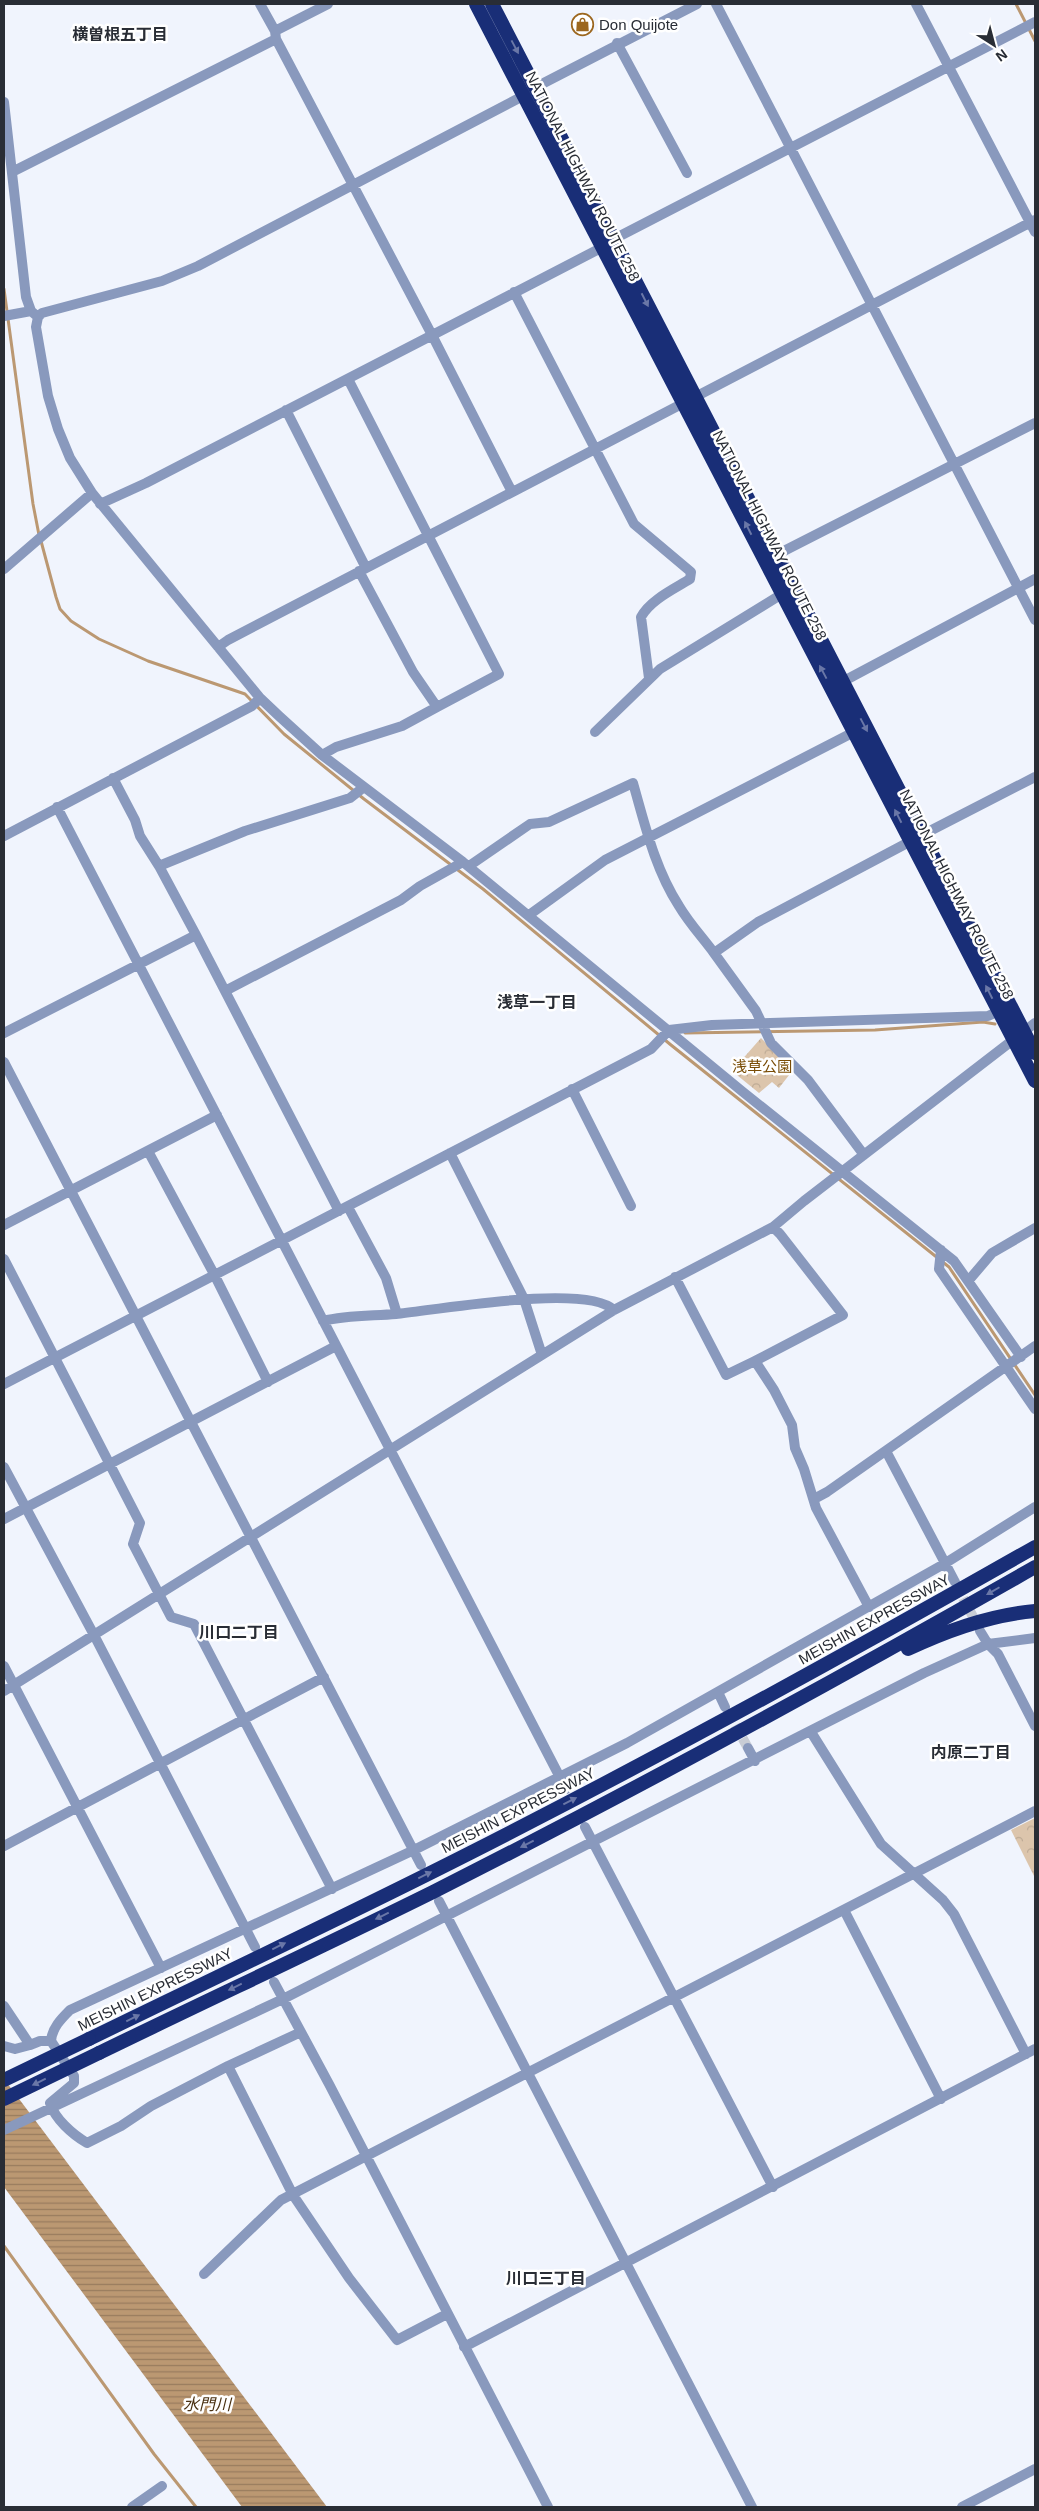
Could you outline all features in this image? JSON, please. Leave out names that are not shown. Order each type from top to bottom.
[{"type":"highway","name":"NATIONAL HIGHWAY ROUTE 258","points":[[476,4],[601,248],[776,555],[842,682],[999,1011],[1018,1036],[1035,1053]]},
{"type":"highway","name":"NATIONAL HIGHWAY ROUTE 258","points":[[492,4],[614,239],[782,594],[854,732],[1000,984],[1035,1082]]},
{"type":"highway","name":"MEISHIN EXPRESSWAY","points":[[4,2080],[467,1855],[820,1668],[1035,1547]]},
{"type":"highway","points":[[4,2099],[431,1893],[602,1805],[811,1694],[1035,1567]]},
{"type":"highway","points":[[602,1805],[666,1776],[862,1672],[932,1638],[1001,1615],[1035,1611]]},
{"type":"street","points":[[260,4],[512,492]]},
{"type":"street","points":[[12,172],[275,35],[328,4]]},
{"type":"street","points":[[4,316],[32,314],[127,292],[162,281],[198,266],[697,4]]},
{"type":"street","points":[[716,4],[956,464],[1035,620]]},
{"type":"street","points":[[916,4],[1033,221],[1035,232]]},
{"type":"street","points":[[614,239],[1030,25]]},
{"type":"street","points":[[618,44],[687,173]]},
{"type":"street","points":[[4,102],[26,297],[36,326],[48,396],[70,458],[100,504],[218,647],[257,702],[322,755],[360,791],[529,914],[663,1034],[838,1175],[940,1256],[954,1261],[969,1280],[1014,1362],[1035,1409]]},
{"type":"street","points":[[218,647],[228,640],[1033,221]]},
{"type":"street","points":[[100,504],[146,483],[601,248]]},
{"type":"street","points":[[514,292],[634,524],[690,572],[690,579],[667,593],[644,611],[641,617],[649,678]]},
{"type":"street","points":[[322,755],[336,747],[402,726],[499,674],[348,378]]},
{"type":"street","points":[[286,410],[413,672],[437,707]]},
{"type":"street","points":[[776,555],[1035,423]]},
{"type":"street","points":[[4,569],[92,493]]},
{"type":"street","points":[[842,682],[1035,579]]},
{"type":"street","points":[[595,732],[637,694],[649,678],[782,594]]},
{"type":"street","points":[[4,836],[257,702]]},
{"type":"street","points":[[529,914],[605,860],[650,839],[854,732]]},
{"type":"street","points":[[714,953],[758,922],[1035,777]]},
{"type":"street","points":[[113,778],[135,820],[140,836],[159,866],[343,1209],[386,1278],[397,1314]]},
{"type":"street","points":[[225,991],[401,900],[420,886],[461,866],[530,824],[549,822],[632,783],[656,860],[679,907],[756,1011],[764,1030],[808,1080],[864,1155]]},
{"type":"street","points":[[159,866],[245,831],[360,791]]},
{"type":"street","points":[[57,807],[389,1451],[566,1789]]},
{"type":"street","points":[[4,1033],[196,934]]},
{"type":"street","points":[[4,1384],[651,1049],[663,1034],[712,1025],[764,1030],[988,1016],[999,1011]]},
{"type":"street","points":[[4,1691],[614,1310],[772,1227],[1035,1024]]},
{"type":"street","points":[[4,1062],[420,1864]]},
{"type":"street","points":[[572,1089],[631,1206]]},
{"type":"street","points":[[4,1225],[217,1115]]},
{"type":"street","points":[[148,1151],[214,1274],[268,1382]]},
{"type":"street","points":[[450,1153],[524,1299],[542,1355]]},
{"type":"street","points":[[675,1277],[726,1375],[843,1315],[780,1234],[772,1227]]},
{"type":"street","points":[[969,1280],[992,1253],[1035,1228]]},
{"type":"street","points":[[940,1256],[939,1269],[1014,1362]]},
{"type":"street","points":[[4,1259],[111,1463],[140,1523],[132,1544],[158,1596],[171,1617],[194,1624],[332,1889]]},
{"type":"street","points":[[323,1321],[524,1299],[589,1300],[608,1304],[614,1310]]},
{"type":"street","points":[[4,1520],[336,1346]]},
{"type":"street","points":[[814,1499],[828,1492],[1035,1346]]},
{"type":"street","points":[[755,1360],[774,1390],[792,1425],[795,1448],[816,1508],[869,1607]]},
{"type":"street","points":[[886,1451],[955,1582]]},
{"type":"street","points":[[4,1467],[94,1635],[255,1947]]},
{"type":"street","points":[[301,2032],[159,2101],[121,2126],[87,2143],[77,2137],[52,2108],[50,2103],[74,2083],[74,2076],[51,2041],[51,2034],[57,2023],[70,2010],[414,1850],[627,1743],[944,1564],[1035,1507]]},
{"type":"street","points":[[980,1631],[988,1644],[998,1654],[1035,1726]]},
{"type":"street","points":[[4,2130],[282,1999],[924,1673],[988,1644],[1035,1638]]},
{"type":"street","points":[[4,1666],[161,1968]]},
{"type":"street","points":[[4,1846],[161,1765],[324,1677]]},
{"type":"street","points":[[718,1692],[725,1707]]},
{"type":"street","points":[[464,2347],[1031,2052],[954,1914],[943,1900],[881,1844],[811,1732]]},
{"type":"street","points":[[748,1748],[754,1761]]},
{"type":"street","points":[[204,2274],[281,2200],[367,2158],[675,1996],[1035,1811]]},
{"type":"street","points":[[585,1827],[675,1996],[773,2187]]},
{"type":"street","points":[[439,1901],[752,2507]]},
{"type":"street","points":[[844,1910],[941,2099]]},
{"type":"street","points":[[274,1982],[548,2507]]},
{"type":"street","points":[[4,2006],[30,2045]]},
{"type":"street","points":[[4,2046],[16,2049],[40,2041],[51,2041]]},
{"type":"street","points":[[228,2066],[293,2195],[349,2278],[396,2340],[447,2314]]},
{"type":"street","points":[[962,2507],[1035,2470]]},
{"type":"street","points":[[132,2507],[162,2486]]},
{"type":"green space","name":"浅草公園","points":[[761,1038],[793,1070],[779,1088],[772,1082],[759,1093],[732,1071]]},
{"type":"green space","points":[[1035,1818],[1035,1878],[1011,1830]]},
{"type":"water","name":"水門川","points":[[4,2079],[327,2507],[242,2507],[4,2187]]},
{"type":"waterway","points":[[1016,4],[1035,41]]},
{"type":"waterway","points":[[4,289],[33,504],[39,535]]},
{"type":"waterway","points":[[41,541],[60,609],[71,621],[99,639],[148,661],[245,694],[284,734],[364,799],[483,889],[671,1045],[949,1267],[1035,1395]]},
{"type":"waterway","points":[[685,1033],[875,1030],[983,1022],[995,1024]]},
{"type":"waterway","points":[[4,2246],[154,2454],[196,2507]]},
{"type":"tunnel","points":[[956,1585],[979,1628]]},
{"type":"tunnel","points":[[728,1712],[748,1748]]},
{"type":"place","name":"Don Quijote","points":[[583,24]]},
{"type":"district","name":"横曽根五丁目","points":[[120,34]]},
{"type":"district","name":"浅草一丁目","points":[[537,1002]]},
{"type":"district","name":"川口二丁目","points":[[239,1632]]},
{"type":"district","name":"内原二丁目","points":[[971,1752]]},
{"type":"district","name":"川口三丁目","points":[[546,2278]]}]
